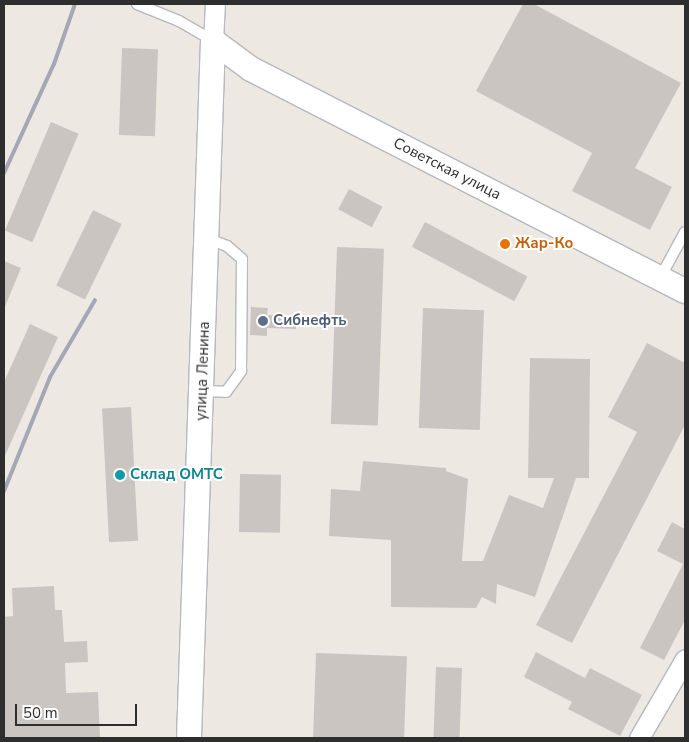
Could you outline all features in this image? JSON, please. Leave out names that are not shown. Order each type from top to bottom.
[{"type":"street","name":"улица Ленина","points":[[190,738],[215,4]]},
{"type":"street","name":"Советская улица","points":[[213,40],[250,69],[685,291]]},
{"type":"street","points":[[639,738],[685,659]]},
{"type":"lane","points":[[137,4],[179,21],[213,40]]},
{"type":"lane","points":[[660,278],[685,232]]},
{"type":"lane","points":[[203,391],[226,392],[241,371],[242,259],[227,246],[206,238]]},
{"type":"building","points":[[523,4],[534,4],[681,83],[635,168],[672,187],[650,230],[572,191],[592,153],[476,91]]},
{"type":"building","points":[[122,48],[158,49],[155,136],[119,135]]},
{"type":"building","points":[[51,122],[79,134],[33,242],[5,231]]},
{"type":"building","points":[[349,189],[383,207],[372,227],[338,209]]},
{"type":"building","points":[[93,210],[122,224],[85,300],[56,285]]},
{"type":"building","points":[[425,222],[527,276],[514,301],[412,247]]},
{"type":"building","points":[[337,247],[384,249],[378,426],[331,424]]},
{"type":"building","points":[[4,261],[21,268],[4,309]]},
{"type":"building","points":[[251,307],[268,308],[267,315],[296,316],[296,329],[267,328],[267,336],[250,335]]},
{"type":"building","points":[[423,308],[484,310],[480,430],[419,428]]},
{"type":"building","points":[[30,324],[58,337],[4,458],[4,382]]},
{"type":"building","points":[[647,343],[685,363],[685,425],[572,643],[536,625],[637,432],[608,417]]},
{"type":"building","points":[[530,358],[590,359],[589,478],[576,478],[535,597],[497,584],[496,604],[482,597],[476,608],[391,607],[391,540],[329,536],[331,489],[360,491],[363,461],[446,468],[446,471],[468,479],[462,561],[483,561],[509,495],[543,508],[554,478],[528,478]]},
{"type":"building","name":"Склад ОМТС","points":[[131,407],[138,541],[109,542],[102,409]]},
{"type":"building","points":[[240,474],[281,475],[280,533],[239,532]]},
{"type":"building","points":[[672,522],[685,529],[685,620],[664,660],[640,648],[683,564],[657,551]]},
{"type":"building","points":[[54,586],[55,610],[62,610],[64,642],[87,641],[88,662],[65,663],[66,693],[98,692],[100,738],[4,738],[4,617],[13,616],[12,588]]},
{"type":"building","points":[[536,652],[585,678],[590,668],[642,695],[620,736],[568,709],[572,702],[524,677]]},
{"type":"building","points":[[316,653],[407,656],[404,738],[313,738]]},
{"type":"building","points":[[436,667],[462,668],[460,738],[434,738]]},
{"type":"railway","points":[[4,173],[54,64],[75,4]]},
{"type":"railway","points":[[4,491],[50,377],[95,300]]},
{"type":"place","name":"Жар-Ко","points":[[505,244]]},
{"type":"place","name":"Сибнефть","points":[[263,321]]},
{"type":"place","name":"Склад ОМТС","points":[[120,475]]}]
